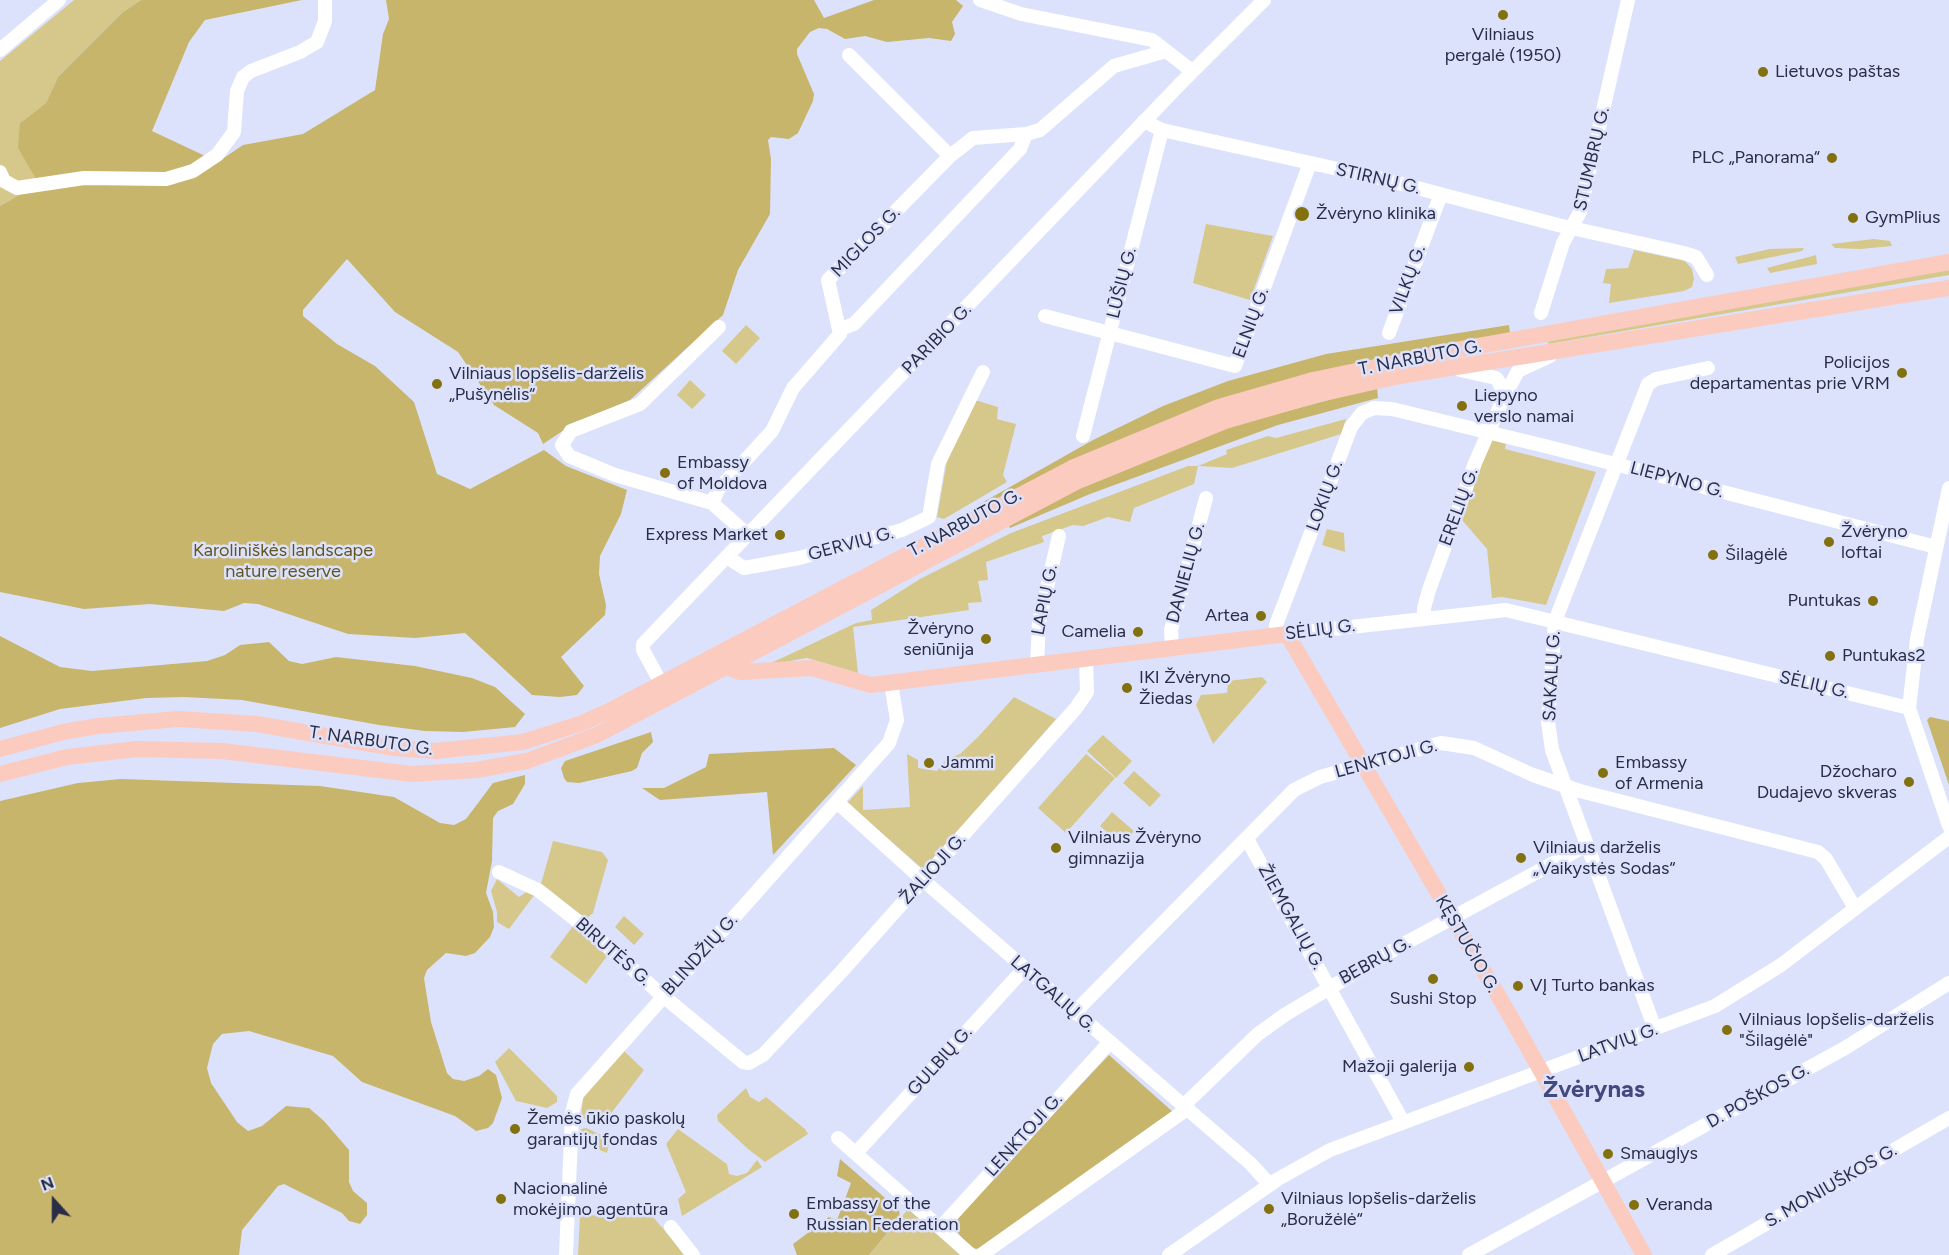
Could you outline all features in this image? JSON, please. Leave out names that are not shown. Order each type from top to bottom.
[{"type":"main road","name":"T. NARBUTO G.","points":[[0,749],[63,732],[98,726],[178,719],[257,724],[394,748],[435,751],[523,742],[558,732],[609,711],[662,685],[1072,468],[1219,408],[1313,380],[1445,352],[1949,262]]},
{"type":"main road","name":"T. NARBUTO G.","points":[[0,774],[78,755],[176,748],[222,751],[384,772],[437,774],[527,761],[579,742],[726,668],[1026,507],[1078,481],[1179,437],[1315,395],[1446,368],[1949,288]]},
{"type":"main road","name":"SĖLIŲ G.","points":[[706,661],[740,672],[812,668],[860,684],[891,683],[1282,635]]},
{"type":"main road","name":"KĘSTUČIO G.","points":[[1282,635],[1364,764],[1644,1255]]},
{"type":"street","points":[[0,50],[59,0]]},
{"type":"street","points":[[2,176],[17,188],[84,178],[157,180],[177,177],[200,167],[216,155],[234,132],[237,91],[243,77],[251,71],[300,52],[316,42],[325,21],[325,0]]},
{"type":"street","points":[[980,0],[1021,14],[1152,40],[1192,71]]},
{"type":"street","name":"PARIBIO G.","points":[[662,685],[643,650],[643,644],[1192,71],[1264,0]]},
{"type":"street","name":"STUMBRŲ G.","points":[[1541,313],[1563,243],[1580,213],[1628,0]]},
{"type":"street","name":"MIGLOS G.","points":[[841,329],[828,280],[950,156],[973,138],[1026,134],[1047,126],[1114,66],[1166,51]]},
{"type":"street","points":[[849,55],[950,156]]},
{"type":"street","name":"STIRNŲ G.","points":[[1144,121],[1162,130],[1441,194],[1696,257],[1707,275]]},
{"type":"street","name":"LŪŠIŲ G.","points":[[1083,436],[1162,130]]},
{"type":"street","points":[[712,503],[718,490],[772,431],[793,388],[836,340],[841,329],[854,324],[1020,149],[1026,134]]},
{"type":"street","name":"ELNIŲ G.","points":[[1045,316],[1235,366],[1310,163]]},
{"type":"street","name":"VILKŲ G.","points":[[1389,333],[1441,194]]},
{"type":"street","points":[[719,327],[640,404],[571,431],[562,446],[569,456],[615,475],[712,503],[748,535]]},
{"type":"street","name":"ERELIŲ G.","points":[[1424,618],[1429,590],[1503,399],[1518,371],[1563,349]]},
{"type":"street","points":[[1446,368],[1493,376],[1500,384],[1503,399]]},
{"type":"street","name":"SAKALŲ G.","points":[[1655,1029],[1565,786],[1549,734],[1555,621],[1648,384],[1656,379],[1708,368]]},
{"type":"street","name":"GERVIŲ G.","points":[[727,557],[744,568],[799,558],[902,530],[929,517],[938,464],[983,372]]},
{"type":"street","name":"LOKIŲ G.","points":[[1282,635],[1276,625],[1344,443],[1357,417],[1368,409],[1380,407],[1417,416]]},
{"type":"street","name":"LIEPYNO G.","points":[[1417,416],[1617,464],[1936,547]]},
{"type":"street","points":[[1949,488],[1917,639],[1909,708],[1949,826]]},
{"type":"street","name":"DANIELIŲ G.","points":[[1172,648],[1171,630],[1206,498]]},
{"type":"street","name":"LAPIŲ G.","points":[[1037,665],[1039,622],[1059,536]]},
{"type":"street","name":"SĖLIŲ G.","points":[[1282,635],[1506,610],[1909,708]]},
{"type":"street","name":"ŽALIOJI G.","points":[[749,1063],[763,1055],[818,996],[1084,698],[1087,692],[1086,659]]},
{"type":"street","name":"BLINDŽIŲ G.","points":[[566,1255],[575,1100],[587,1080],[876,759],[894,733],[897,715],[891,683]]},
{"type":"street","name":"LENKTOJI G.","points":[[1074,1013],[1283,799],[1302,785],[1429,745],[1452,742],[1474,748],[1565,786],[1818,852],[1827,859],[1855,908]]},
{"type":"street","name":"LATGALIŲ G.","points":[[837,802],[1074,1013],[1251,1164],[1270,1185]]},
{"type":"street","name":"LATVIŲ G.","points":[[1169,1255],[1313,1158],[1403,1122],[1705,1011],[1781,966],[1949,837]]},
{"type":"street","name":"ŽIEMGALIŲ G.","points":[[1246,838],[1403,1122]]},
{"type":"street","name":"BEBRŲ G.","points":[[981,1255],[1185,1108],[1258,1035],[1329,986],[1587,845]]},
{"type":"street","name":"BIRUTĖS G.","points":[[498,872],[538,890],[590,931],[663,996],[743,1062],[749,1063]]},
{"type":"street","name":"GULBIŲ G.","points":[[856,1152],[1024,969]]},
{"type":"street","name":"D. POŠKOS G.","points":[[1469,1255],[1845,1048],[1949,982]]},
{"type":"street","name":"LENKTOJI G.","points":[[940,1228],[1109,1042]]},
{"type":"street","name":"S. MONIUŠKOS G.","points":[[1712,1255],[1949,1118]]},
{"type":"street","points":[[838,1138],[971,1255]]},
{"type":"street","points":[[671,1227],[693,1255]]},
{"type":"shaded area","points":[[74,0],[141,0],[123,12],[58,77],[46,103],[20,123],[40,184],[0,206],[0,61]]},
{"type":"shaded area","points":[[1206,224],[1273,236],[1250,300],[1193,283]]},
{"type":"shaded area","points":[[1874,239],[1890,241],[1892,246],[1860,249],[1835,248],[1831,244]]},
{"type":"shaded area","points":[[1804,248],[1802,251],[1738,264],[1735,257],[1770,249]]},
{"type":"shaded area","points":[[1634,250],[1685,261],[1692,269],[1694,279],[1692,287],[1684,291],[1609,303],[1611,284],[1603,283],[1606,269],[1628,268]]},
{"type":"shaded area","points":[[1816,255],[1817,264],[1770,273],[1767,268]]},
{"type":"shaded area","points":[[1949,270],[1949,275],[1548,344],[1549,338]]},
{"type":"shaded area","points":[[746,325],[760,338],[736,364],[722,351]]},
{"type":"shaded area","points":[[690,380],[706,395],[692,409],[677,395]]},
{"type":"shaded area","points":[[975,400],[998,407],[997,419],[1016,424],[1003,475],[1007,482],[944,519],[937,517],[947,460]]},
{"type":"shaded area","points":[[1346,419],[1341,434],[1232,468],[1198,466],[1227,454],[1226,450],[1268,436],[1276,438]]},
{"type":"shaded area","points":[[1490,439],[1506,443],[1505,449],[1596,472],[1546,605],[1502,597],[1492,598],[1487,549],[1462,520]]},
{"type":"shaded area","points":[[1188,466],[1198,466],[1194,484],[1134,508],[1130,522],[1108,517],[1083,526],[1073,525],[1042,536],[1044,542],[986,562],[988,580],[978,581],[982,602],[968,603],[969,610],[853,627],[858,673],[807,658],[767,665],[856,623],[872,620],[871,610],[920,579],[1011,533]]},
{"type":"shaded area","points":[[1327,529],[1344,533],[1345,552],[1322,545]]},
{"type":"shaded area","points":[[1262,677],[1267,682],[1213,744],[1196,705],[1201,695],[1227,693],[1228,681]]},
{"type":"shaded area","points":[[1014,697],[1056,719],[924,870],[847,803],[863,786],[863,810],[910,807],[907,754],[918,760],[918,768],[937,771],[945,760],[960,754],[978,737]]},
{"type":"shaded area","points":[[1103,735],[1132,761],[1116,778],[1087,751]]},
{"type":"shaded area","points":[[1086,754],[1115,778],[1066,833],[1038,808]]},
{"type":"shaded area","points":[[1134,771],[1161,795],[1150,807],[1123,783]]},
{"type":"shaded area","points":[[1112,812],[1134,831],[1122,845],[1100,826]]},
{"type":"shaded area","points":[[553,841],[602,852],[608,860],[593,913],[586,919],[541,884]]},
{"type":"shaded area","points":[[497,879],[519,897],[528,891],[535,894],[509,929],[497,922],[497,912],[491,891]]},
{"type":"shaded area","points":[[624,916],[644,934],[634,945],[615,927]]},
{"type":"shaded area","points":[[573,926],[608,955],[586,984],[550,957]]},
{"type":"shaded area","points":[[509,1048],[557,1096],[557,1102],[547,1108],[516,1101],[495,1062]]},
{"type":"shaded area","points":[[623,1050],[644,1070],[603,1124],[596,1125],[581,1117],[583,1098]]},
{"type":"shaded area","points":[[746,1088],[750,1097],[759,1102],[766,1097],[808,1134],[765,1162],[718,1121],[717,1115]]},
{"type":"shaded area","points":[[586,1128],[606,1137],[609,1144],[607,1153],[583,1143],[581,1129]]},
{"type":"shaded area","points":[[678,1129],[727,1164],[729,1174],[737,1176],[747,1173],[757,1160],[762,1167],[682,1216],[678,1199],[686,1192],[666,1144]]},
{"type":"shaded area","points":[[910,1207],[960,1255],[869,1255]]},
{"type":"shaded area","points":[[580,1215],[653,1217],[686,1255],[578,1255]]},
{"type":"green space","name":"Karoliniškės landscape nature reserve","points":[[141,0],[302,0],[205,20],[189,42],[152,131],[218,162],[243,145],[303,134],[375,90],[383,34],[389,19],[386,0],[814,0],[824,18],[874,0],[956,0],[963,6],[952,22],[955,34],[951,41],[929,38],[887,42],[865,36],[845,39],[827,29],[819,28],[810,32],[797,49],[797,54],[814,94],[813,101],[798,133],[789,139],[771,137],[768,140],[771,159],[770,214],[738,270],[723,315],[630,400],[573,424],[543,444],[538,433],[494,405],[458,352],[395,312],[347,259],[303,310],[303,316],[337,344],[375,366],[414,402],[437,474],[470,489],[544,450],[566,466],[627,490],[621,514],[600,556],[599,574],[606,605],[605,615],[561,657],[584,686],[577,695],[560,697],[532,695],[465,633],[415,638],[348,634],[258,604],[244,603],[224,611],[150,604],[84,609],[0,592],[0,206],[39,184],[18,148],[20,123],[46,103],[58,77],[123,12]]},
{"type":"green space","points":[[1509,325],[1510,333],[978,510],[978,505],[1093,440],[1163,406],[1228,381],[1326,354]]},
{"type":"green space","points":[[1377,387],[1378,398],[1278,425],[1090,494],[1010,528],[1007,523],[1083,486],[1228,427]]},
{"type":"green space","points":[[0,636],[60,667],[92,671],[207,661],[225,655],[240,645],[269,642],[289,661],[302,664],[336,657],[415,666],[472,678],[495,687],[525,714],[515,727],[463,732],[425,731],[242,700],[146,698],[60,709],[0,728]]},
{"type":"green space","points":[[1930,717],[1949,721],[1949,785],[1927,720]]},
{"type":"green space","points":[[651,732],[653,742],[642,753],[637,768],[632,771],[579,783],[567,782],[564,778],[561,768],[565,761]]},
{"type":"green space","points":[[834,748],[856,765],[773,855],[767,792],[660,800],[642,788],[664,788],[706,767],[709,754]]},
{"type":"green space","points":[[525,775],[525,784],[513,804],[498,811],[493,818],[492,861],[486,893],[493,912],[494,927],[490,937],[475,953],[466,956],[446,953],[427,970],[424,978],[431,1022],[447,1073],[453,1079],[464,1081],[479,1076],[488,1069],[496,1075],[502,1098],[493,1123],[488,1128],[476,1131],[455,1116],[362,1082],[333,1056],[249,1031],[222,1034],[213,1044],[207,1068],[211,1083],[237,1122],[248,1131],[262,1126],[286,1106],[309,1108],[324,1121],[349,1150],[349,1182],[353,1191],[367,1203],[367,1215],[360,1224],[349,1221],[342,1213],[284,1184],[278,1186],[242,1230],[239,1255],[0,1255],[0,801],[78,783],[121,779],[320,786],[394,797],[440,823],[454,825],[466,819],[493,783]]},
{"type":"green space","points":[[1109,1055],[1173,1112],[980,1249],[970,1248],[950,1223]]},
{"type":"green space","points":[[840,1159],[899,1210],[900,1218],[869,1255],[797,1255],[793,1244],[829,1217],[837,1220],[851,1183],[837,1176]]},
{"type":"place","name":"Vilniaus pergalė (1950)","points":[[1503,15]]},
{"type":"place","name":"Lietuvos paštas","points":[[1763,72]]},
{"type":"place","name":"PLC „Panorama“","points":[[1832,158]]},
{"type":"place","name":"Žvėryno klinika","points":[[1302,214]]},
{"type":"place","name":"GymPlius","points":[[1853,218]]},
{"type":"place","name":"Policijos departamentas prie VRM","points":[[1902,373]]},
{"type":"place","name":"Vilniaus lopšelis-darželis „Pušynėlis“","points":[[437,384]]},
{"type":"place","name":"Liepyno verslo namai","points":[[1462,406]]},
{"type":"place","name":"Embassy of Moldova","points":[[665,473]]},
{"type":"place","name":"Express Market","points":[[780,535]]},
{"type":"place","name":"Žvėryno loftai","points":[[1829,542]]},
{"type":"place","name":"Šilagėlė","points":[[1713,555]]},
{"type":"place","name":"Puntukas","points":[[1873,601]]},
{"type":"place","name":"Artea","points":[[1261,616]]},
{"type":"place","name":"Camelia","points":[[1138,632]]},
{"type":"place","name":"Žvėryno seniūnija","points":[[986,639]]},
{"type":"place","name":"Puntukas2","points":[[1830,656]]},
{"type":"place","name":"IKI Žvėryno Žiedas","points":[[1127,688]]},
{"type":"place","name":"Jammi","points":[[929,763]]},
{"type":"place","name":"Embassy of Armenia","points":[[1603,773]]},
{"type":"place","name":"Džocharo Dudajevo skveras","points":[[1909,782]]},
{"type":"place","name":"Vilniaus Žvėryno gimnazija","points":[[1056,848]]},
{"type":"place","name":"Vilniaus darželis „Vaikystės Sodas“","points":[[1521,858]]},
{"type":"place","name":"Sushi Stop","points":[[1433,979]]},
{"type":"place","name":"VĮ Turto bankas","points":[[1518,986]]},
{"type":"place","name":"Vilniaus lopšelis-darželis \"Šilagėlė\"","points":[[1727,1030]]},
{"type":"place","name":"Mažoji galerija","points":[[1469,1067]]},
{"type":"place","name":"Žemės ūkio paskolų garantijų fondas","points":[[515,1129]]},
{"type":"place","name":"Smauglys","points":[[1608,1154]]},
{"type":"place","name":"Nacionalinė mokėjimo agentūra","points":[[501,1199]]},
{"type":"place","name":"Veranda","points":[[1634,1205]]},
{"type":"place","name":"Vilniaus lopšelis-darželis „Boružėlė“","points":[[1269,1209]]},
{"type":"place","name":"Embassy of the Russian Federation","points":[[794,1214]]},
{"type":"district","name":"Žvėrynas","points":[[1594,1090]]}]
